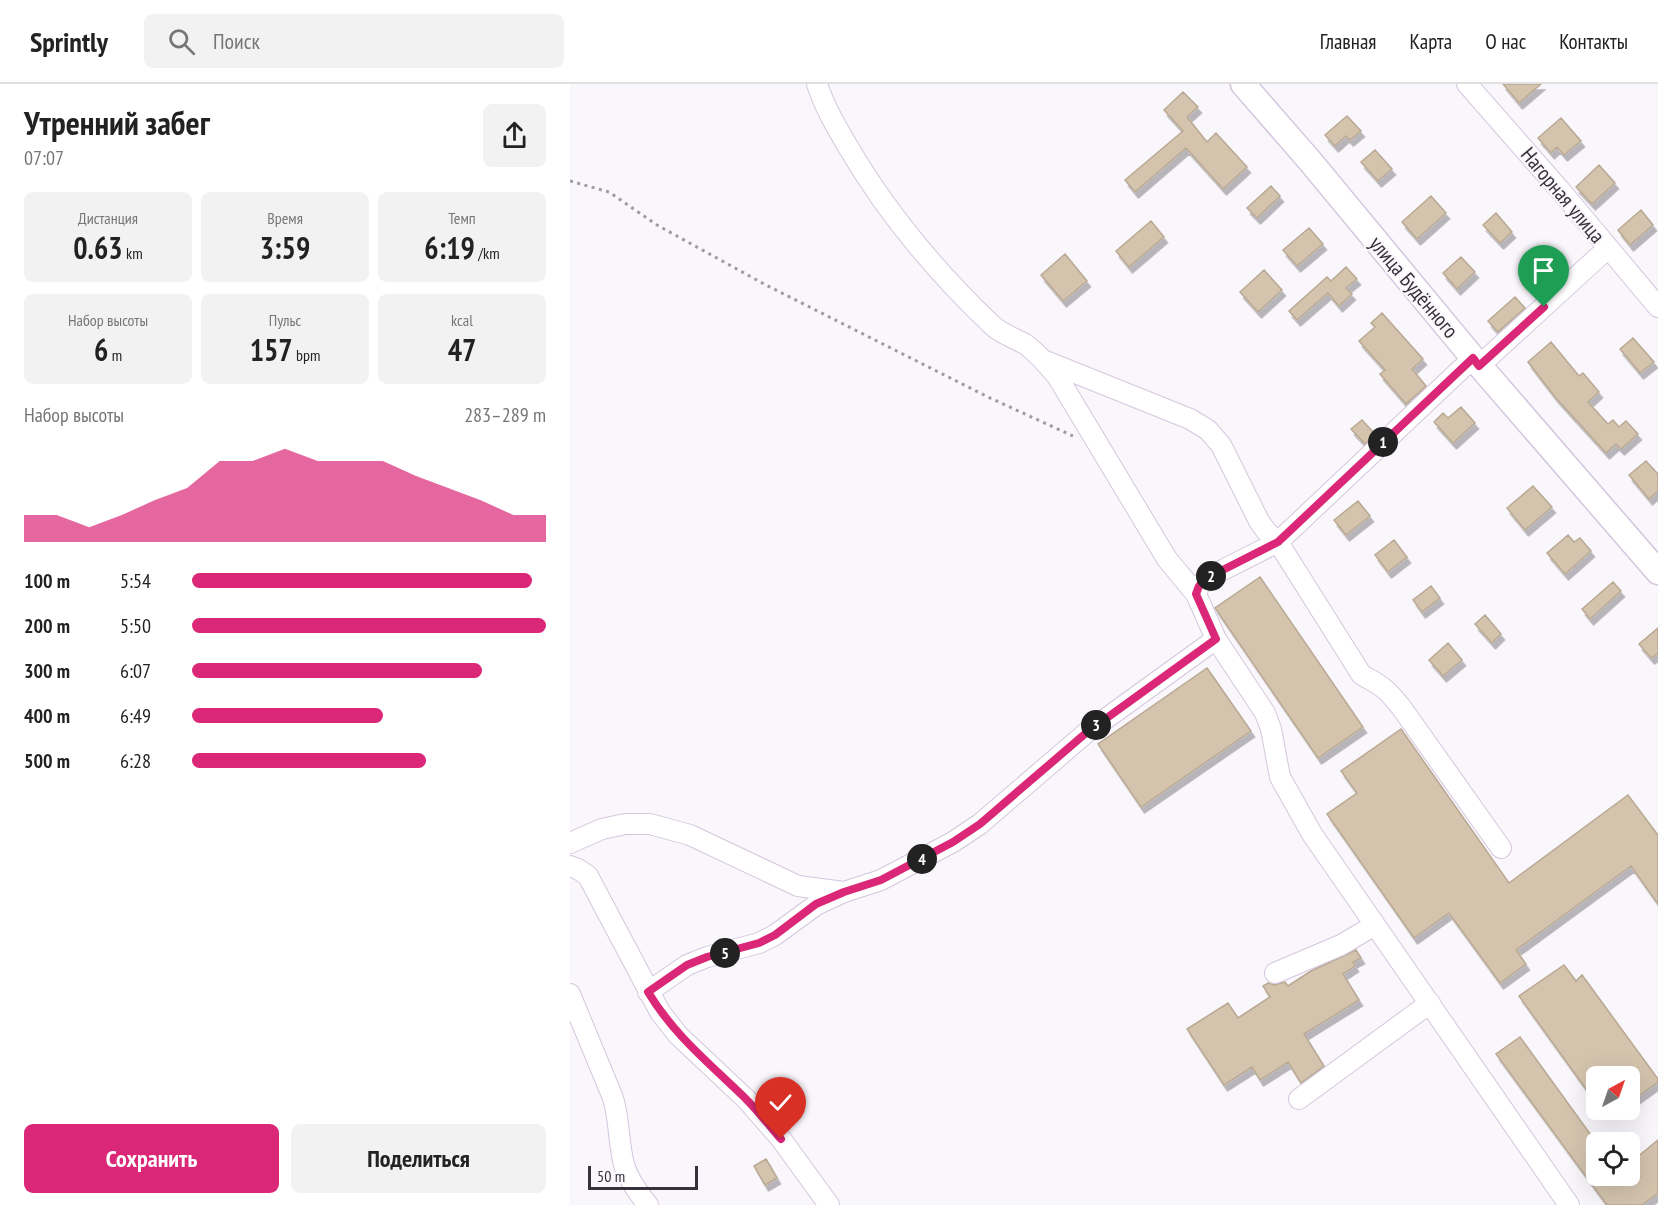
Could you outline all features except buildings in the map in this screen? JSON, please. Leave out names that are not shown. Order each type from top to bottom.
[{"type":"main road","name":"улица Будённого","points":[[1243,84],[1310,161],[1476,362],[1658,572]]},
{"type":"street","points":[[817,84],[829,114],[867,179],[896,219],[975,309],[996,329],[1025,345],[1057,376],[1167,559],[1196,594],[1216,639],[1265,713],[1271,729],[1280,777],[1302,832],[1375,925],[1569,1205]]},
{"type":"street","name":"Нагорная улица","points":[[1467,84],[1658,307]]},
{"type":"street","points":[[1196,594],[1199,586],[1207,578],[1278,542],[1476,362],[1608,248]]},
{"type":"street","points":[[1043,360],[1190,419],[1208,430],[1221,445],[1259,521],[1278,542],[1361,674],[1387,690],[1401,707],[1501,848]]},
{"type":"street","points":[[648,992],[687,965],[707,957],[759,943],[775,935],[816,904],[881,880],[962,836],[980,824],[1086,733],[1216,639]]},
{"type":"street","points":[[570,843],[602,829],[625,824],[650,824],[690,835],[798,886],[844,892]]},
{"type":"street","points":[[570,866],[588,876],[660,1012],[678,1035],[746,1099],[781,1139],[829,1205]]},
{"type":"street","points":[[1275,973],[1341,945],[1375,925]]},
{"type":"street","points":[[570,994],[613,1098],[618,1114],[624,1166],[629,1179],[648,1205]]},
{"type":"street","points":[[1299,1099],[1430,1003]]},
{"type":"path","points":[[570,181],[609,192],[657,225],[764,284],[988,397],[1100,449]]},
{"type":"route","points":[[781,1139],[746,1099],[678,1035],[648,992],[687,965],[707,957],[759,943],[775,935],[816,904],[881,880],[953,842],[980,824],[1086,733],[1216,639],[1196,594],[1199,586],[1207,578],[1278,542],[1473,358],[1479,366],[1544,307]]}]
